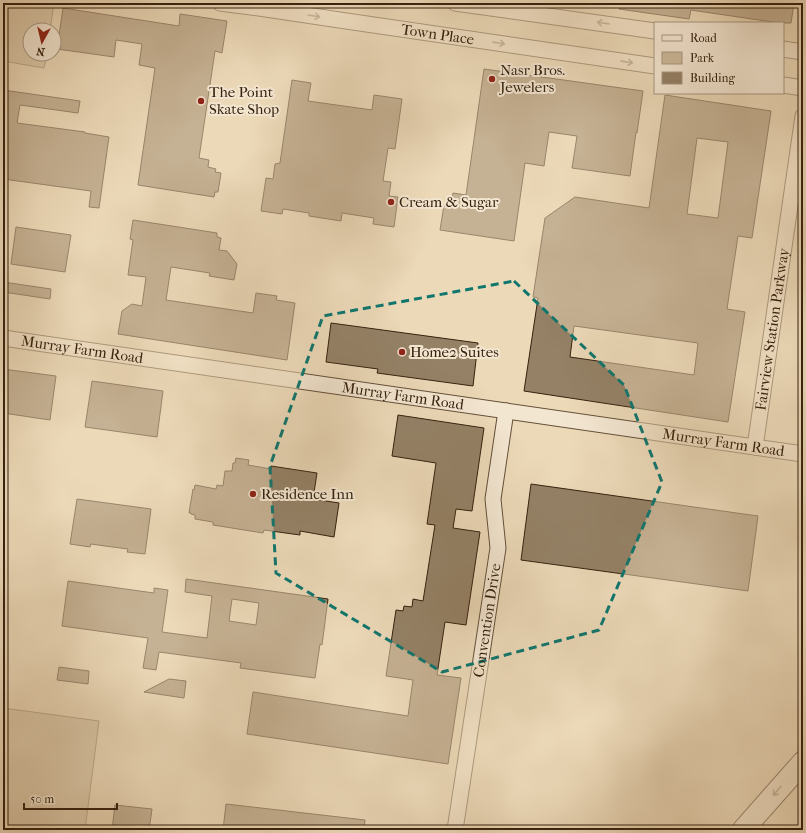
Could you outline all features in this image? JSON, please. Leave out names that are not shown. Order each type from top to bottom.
[{"type":"main road","points":[[743,830],[803,762]]},
{"type":"street","name":"Town Place","points":[[220,3],[654,66]]},
{"type":"street","points":[[455,3],[654,31]]},
{"type":"street","points":[[784,49],[803,52]]},
{"type":"street","points":[[784,85],[803,88]]},
{"type":"street","name":"Fairview Station Parkway","points":[[755,447],[803,116]]},
{"type":"street","name":"Murray Farm Road","points":[[3,338],[803,454]]},
{"type":"street","name":"Convention Drive","points":[[455,830],[498,548],[493,499],[506,411]]},
{"type":"highlighted area","points":[[514,281],[624,385],[662,482],[599,630],[442,672],[276,573],[270,466],[323,316]]},
{"type":"green space","points":[[3,3],[54,3],[51,22],[22,22],[22,62],[45,62],[44,68],[3,61]]},
{"type":"green space","points":[[3,708],[99,721],[85,830],[3,830]]},
{"type":"building","points":[[619,3],[794,3],[791,23],[772,22],[691,10],[689,19],[619,9]]},
{"type":"building","points":[[63,8],[179,26],[180,14],[227,21],[222,53],[215,51],[199,158],[209,160],[208,167],[216,169],[215,172],[221,173],[218,192],[215,192],[214,197],[138,185],[155,68],[139,65],[142,44],[116,40],[114,57],[62,50],[61,22]]},
{"type":"building","points":[[484,69],[643,91],[630,176],[572,168],[577,136],[549,132],[544,166],[525,163],[514,241],[440,230],[444,205],[451,206],[453,193],[466,195]]},
{"type":"building","points":[[292,80],[311,83],[308,101],[372,110],[374,95],[402,99],[395,149],[388,148],[383,181],[391,182],[389,196],[398,197],[394,227],[373,224],[374,218],[342,213],[341,221],[309,216],[309,213],[283,209],[282,214],[261,211],[266,178],[273,179],[275,164],[280,163]]},
{"type":"building","points":[[3,90],[80,101],[78,113],[20,105],[17,123],[85,132],[109,137],[99,208],[89,207],[91,191],[3,179]]},
{"type":"building","points":[[665,95],[771,111],[752,238],[738,236],[727,309],[745,312],[728,422],[524,391],[538,298],[533,297],[545,218],[575,197],[649,208]],"holes":[[[697,138],[728,142],[718,218],[687,214]],[[574,326],[698,343],[694,375],[570,357]]]},
{"type":"building","points":[[133,220],[217,233],[217,237],[221,238],[219,250],[227,251],[237,264],[234,280],[209,276],[210,273],[171,267],[166,300],[253,313],[256,293],[277,296],[276,300],[295,303],[287,360],[118,334],[122,311],[132,304],[142,306],[146,277],[128,275],[133,240],[130,239]]},
{"type":"building","points":[[16,227],[71,235],[65,272],[11,264]]},
{"type":"building","points":[[3,282],[51,289],[50,299],[3,292]]},
{"type":"building","name":"Home2 Suites","points":[[331,323],[478,343],[473,386],[377,373],[378,369],[326,362]]},
{"type":"building","points":[[3,369],[56,376],[50,420],[3,413]]},
{"type":"building","points":[[92,381],[163,391],[157,437],[85,427]]},
{"type":"building","points":[[398,415],[484,428],[472,511],[456,509],[453,528],[480,532],[466,625],[445,622],[437,675],[461,678],[448,764],[247,734],[253,692],[408,716],[413,680],[386,676],[396,610],[403,611],[404,606],[412,607],[413,599],[423,601],[435,525],[427,524],[436,463],[392,456]]},
{"type":"building","name":"Residence Inn","points":[[236,458],[249,460],[248,465],[271,469],[271,466],[317,473],[313,499],[339,503],[334,537],[300,531],[300,535],[264,530],[263,533],[213,525],[213,522],[195,519],[195,515],[189,513],[195,485],[216,489],[217,485],[223,486],[225,471],[232,471],[233,463],[235,463]]},
{"type":"building","points":[[531,484],[758,516],[748,591],[521,560]]},
{"type":"building","points":[[77,499],[151,509],[145,554],[127,552],[128,549],[91,544],[90,547],[70,544]]},
{"type":"building","points":[[186,579],[328,599],[322,645],[320,644],[315,678],[240,668],[241,663],[159,652],[156,670],[143,668],[148,638],[62,626],[68,581],[154,593],[154,588],[168,590],[162,632],[207,638],[212,596],[185,592]],"holes":[[[232,599],[259,603],[256,625],[229,621]]]},
{"type":"building","points":[[59,667],[89,671],[88,684],[57,680]]},
{"type":"building","points":[[169,679],[186,681],[184,698],[144,692]]},
{"type":"building","points":[[226,804],[365,820],[364,830],[223,830]]},
{"type":"building","points":[[115,805],[152,809],[149,830],[112,830]]},
{"type":"place","name":"Nasr Bros. Jewelers","points":[[492,79]]},
{"type":"place","name":"The Point Skate Shop","points":[[201,101]]},
{"type":"place","name":"Cream & Sugar","points":[[391,202]]},
{"type":"place","name":"Home2 Suites","points":[[402,352]]},
{"type":"place","name":"Residence Inn","points":[[253,494]]}]
